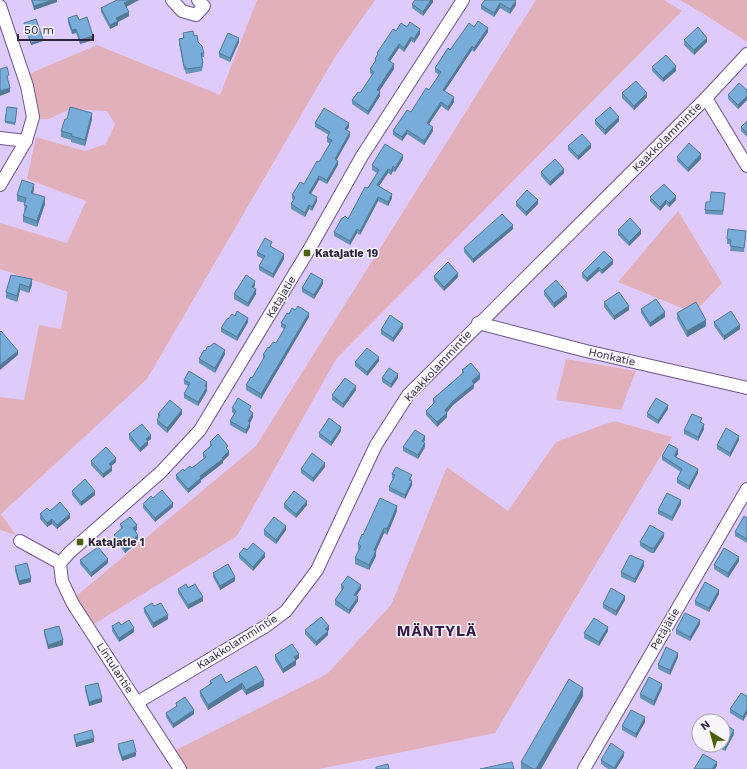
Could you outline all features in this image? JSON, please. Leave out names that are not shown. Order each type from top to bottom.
[{"type":"street","points":[[172,0],[182,11],[196,15],[204,6],[198,0]]},
{"type":"street","name":"Katajatie","points":[[60,563],[70,552],[161,472],[200,430],[310,248],[362,156],[463,0]]},
{"type":"street","points":[[0,6],[27,86],[33,117],[26,141],[0,185]]},
{"type":"street","name":"Kaakkolammintie","points":[[138,702],[266,626],[286,611],[317,570],[376,445],[408,395],[478,323],[706,98],[747,54]]},
{"type":"street","points":[[706,98],[747,166]]},
{"type":"street","points":[[0,138],[26,141]]},
{"type":"street","name":"Honkatie","points":[[478,323],[586,351],[747,388]]},
{"type":"street","name":"Petäjätie","points":[[584,769],[747,489]]},
{"type":"street","points":[[20,541],[60,563]]},
{"type":"street","name":"Lintulantie","points":[[60,563],[62,580],[73,604],[138,702],[180,769]]},
{"type":"shaded area","points":[[257,0],[375,0],[335,57],[147,379],[1,514],[16,535],[0,530],[0,397],[24,400],[39,325],[61,329],[68,292],[0,269],[0,223],[67,243],[86,201],[27,179],[36,137],[85,151],[106,144],[115,124],[107,111],[70,109],[49,119],[38,119],[29,74],[97,45],[220,95]]},
{"type":"shaded area","points":[[536,0],[664,0],[682,11],[336,359],[237,536],[94,624],[75,597],[256,446]]},
{"type":"shaded area","points":[[680,0],[747,0],[747,42],[707,16]]},
{"type":"shaded area","points":[[678,211],[722,283],[694,313],[618,282]]},
{"type":"shaded area","points":[[566,359],[636,371],[621,410],[556,400]]},
{"type":"shaded area","points":[[614,421],[672,437],[495,733],[319,769],[181,769],[170,753],[327,674],[391,605],[447,467],[508,511],[556,442]]},
{"type":"building","points":[[32,0],[52,0],[34,6]]},
{"type":"building","points":[[117,0],[131,0],[124,3],[129,12],[116,18],[118,21],[110,25],[101,8]]},
{"type":"building","points":[[415,0],[431,0],[423,12],[412,4]]},
{"type":"building","points":[[485,0],[516,1],[510,9],[500,3],[494,13],[481,5]]},
{"type":"building","points":[[77,15],[79,20],[87,17],[93,36],[80,40],[76,29],[72,30],[68,18]]},
{"type":"building","points":[[36,19],[43,39],[31,43],[24,23]]},
{"type":"building","points":[[478,21],[488,28],[474,48],[472,46],[443,90],[454,97],[448,107],[441,102],[427,123],[433,127],[424,141],[407,130],[402,137],[393,131],[407,110],[411,112],[426,88],[429,90],[441,72],[435,68],[448,48],[450,50],[469,23],[474,27]]},
{"type":"building","points":[[410,22],[420,29],[414,39],[411,37],[404,48],[399,44],[388,60],[394,64],[377,90],[380,92],[368,111],[352,100],[358,92],[360,93],[374,72],[370,69],[376,60],[377,53],[393,29],[396,31],[401,23],[407,27]]},
{"type":"building","points":[[698,27],[707,38],[694,50],[684,40]]},
{"type":"building","points":[[193,31],[194,36],[197,35],[198,42],[202,46],[204,53],[201,53],[203,63],[202,67],[186,69],[184,66],[179,39],[184,38],[183,33]]},
{"type":"building","points":[[228,33],[239,38],[230,58],[219,53]]},
{"type":"building","points":[[666,55],[676,66],[663,78],[652,67]]},
{"type":"building","points":[[7,67],[9,75],[7,76],[10,88],[0,91],[0,69]]},
{"type":"building","points":[[636,81],[647,93],[634,106],[622,93]]},
{"type":"building","points":[[739,83],[747,90],[747,96],[738,105],[728,95]]},
{"type":"building","points":[[7,107],[17,108],[15,123],[5,121]]},
{"type":"building","points":[[70,107],[92,113],[85,140],[61,131],[65,119],[67,119]]},
{"type":"building","points":[[610,107],[619,117],[605,130],[595,120]]},
{"type":"building","points":[[324,108],[349,123],[345,129],[350,132],[335,159],[338,161],[327,180],[319,176],[309,193],[317,197],[312,207],[309,205],[305,213],[291,204],[295,197],[292,195],[300,182],[304,184],[317,161],[319,162],[332,140],[327,138],[330,132],[315,123]]},
{"type":"building","points":[[747,121],[747,133],[741,127]]},
{"type":"building","points":[[582,134],[591,144],[578,156],[568,146]]},
{"type":"building","points":[[689,143],[701,154],[688,168],[677,157]]},
{"type":"building","points":[[385,144],[403,155],[395,168],[393,166],[391,171],[388,169],[377,185],[392,194],[388,202],[378,197],[360,231],[357,229],[350,241],[334,232],[342,218],[345,216],[348,219],[365,187],[368,188],[379,170],[372,165]]},
{"type":"building","points":[[555,159],[564,169],[550,182],[541,172]]},
{"type":"building","points":[[22,180],[34,184],[31,193],[45,197],[37,221],[23,216],[27,206],[24,205],[26,198],[17,195]]},
{"type":"building","points":[[664,184],[676,196],[669,203],[666,200],[660,207],[650,197]]},
{"type":"building","points":[[527,190],[538,200],[526,212],[516,202]]},
{"type":"building","points":[[711,192],[725,193],[723,211],[705,210],[706,202],[710,202]]},
{"type":"building","points":[[502,214],[513,225],[473,259],[464,248]]},
{"type":"building","points":[[630,218],[641,230],[629,242],[618,230]]},
{"type":"building","points":[[728,229],[746,231],[744,248],[730,246],[731,240],[727,239]]},
{"type":"building","points":[[265,238],[272,242],[270,246],[284,254],[273,274],[259,266],[265,256],[257,252]]},
{"type":"building","points":[[604,251],[613,260],[602,270],[599,267],[587,278],[582,273]]},
{"type":"building","points":[[448,262],[458,273],[444,287],[434,276]]},
{"type":"building","points":[[311,273],[323,280],[314,295],[302,288]]},
{"type":"building","points":[[11,275],[32,279],[29,287],[20,284],[17,296],[6,292]]},
{"type":"building","points":[[246,275],[255,281],[252,287],[256,289],[248,303],[234,294]]},
{"type":"building","points":[[556,280],[567,293],[554,303],[544,291]]},
{"type":"building","points":[[619,292],[629,306],[614,316],[604,302]]},
{"type":"building","points":[[656,299],[665,312],[650,323],[641,309]]},
{"type":"building","points":[[696,302],[706,320],[687,331],[677,313]]},
{"type":"building","points":[[298,306],[309,313],[261,394],[246,385],[265,356],[263,355],[268,347],[269,348],[273,342],[276,343],[286,326],[281,323],[287,313],[289,314],[292,308],[295,310]]},
{"type":"building","points":[[237,311],[248,318],[237,337],[221,328],[232,314],[235,316]]},
{"type":"building","points":[[731,311],[740,325],[724,336],[714,322]]},
{"type":"building","points":[[390,315],[403,324],[393,338],[381,330]]},
{"type":"building","points":[[1,331],[18,351],[0,365],[0,332]]},
{"type":"building","points":[[214,343],[225,350],[215,368],[199,359],[204,350],[205,351],[208,346],[209,347]]},
{"type":"building","points":[[367,348],[379,357],[367,372],[355,362]]},
{"type":"building","points":[[471,363],[480,374],[472,381],[474,384],[453,401],[445,410],[447,413],[437,422],[426,411],[435,402],[433,399],[464,372],[462,370]]},
{"type":"building","points":[[389,368],[398,374],[391,384],[382,378]]},
{"type":"building","points":[[189,371],[207,382],[205,386],[207,387],[198,402],[184,394],[190,383],[184,380]]},
{"type":"building","points":[[345,378],[356,386],[343,404],[332,395]]},
{"type":"building","points":[[238,398],[251,406],[249,410],[253,413],[248,421],[250,423],[246,430],[230,421],[236,411],[232,408]]},
{"type":"building","points":[[656,398],[668,405],[658,420],[647,413]]},
{"type":"building","points":[[170,400],[182,410],[167,428],[157,420],[160,415],[158,414]]},
{"type":"building","points":[[692,414],[702,418],[700,422],[704,424],[698,437],[684,430]]},
{"type":"building","points":[[329,418],[341,427],[331,442],[319,433]]},
{"type":"building","points":[[142,424],[151,435],[146,439],[148,441],[140,448],[129,434]]},
{"type":"building","points":[[726,428],[739,436],[730,453],[717,445]]},
{"type":"building","points":[[415,430],[425,436],[422,441],[425,443],[418,455],[403,447]]},
{"type":"building","points":[[218,434],[228,446],[226,448],[229,451],[222,458],[223,459],[200,476],[201,478],[188,489],[176,475],[183,469],[184,471],[190,466],[192,468],[206,457],[203,453],[212,445],[210,442]]},
{"type":"building","points":[[669,444],[678,449],[674,456],[698,469],[689,486],[677,479],[682,469],[662,456]]},
{"type":"building","points":[[106,447],[116,458],[109,464],[112,467],[103,474],[91,461]]},
{"type":"building","points":[[312,453],[325,463],[313,478],[301,469]]},
{"type":"building","points":[[396,467],[412,475],[409,480],[412,481],[405,495],[389,487],[395,475],[392,474]]},
{"type":"building","points":[[85,479],[95,491],[81,502],[72,491]]},
{"type":"building","points":[[162,490],[173,503],[155,518],[143,504],[151,496],[153,498]]},
{"type":"building","points":[[294,491],[307,501],[296,514],[284,504]]},
{"type":"building","points":[[667,493],[681,500],[672,517],[658,510]]},
{"type":"building","points":[[380,498],[397,506],[387,529],[384,528],[374,550],[376,551],[369,565],[355,558],[361,546],[358,544],[362,534],[363,535]]},
{"type":"building","points":[[60,502],[70,514],[57,525],[52,519],[47,523],[40,514],[47,508],[50,511]]},
{"type":"building","points":[[744,516],[747,518],[747,539],[735,532]]},
{"type":"building","points":[[130,517],[137,525],[133,528],[138,535],[125,549],[114,535],[123,527],[120,524]]},
{"type":"building","points":[[274,517],[286,526],[276,540],[264,530]]},
{"type":"building","points":[[650,525],[664,533],[654,548],[640,542]]},
{"type":"building","points":[[253,543],[265,553],[253,567],[239,554],[244,548],[247,550]]},
{"type":"building","points":[[98,547],[108,559],[91,573],[80,560]]},
{"type":"building","points":[[724,548],[739,557],[728,573],[714,565]]},
{"type":"building","points":[[630,555],[644,561],[635,579],[621,572]]},
{"type":"building","points":[[27,563],[31,578],[19,581],[15,566]]},
{"type":"building","points":[[228,564],[235,577],[220,586],[213,573]]},
{"type":"building","points":[[348,576],[361,585],[354,595],[358,597],[349,610],[335,600],[344,587],[341,585]]},
{"type":"building","points":[[705,582],[719,590],[709,608],[695,601]]},
{"type":"building","points":[[186,584],[188,588],[195,584],[203,597],[188,605],[178,589]]},
{"type":"building","points":[[611,588],[625,596],[616,611],[603,604]]},
{"type":"building","points":[[152,603],[154,606],[161,603],[168,615],[153,623],[144,608]]},
{"type":"building","points":[[685,613],[700,620],[690,637],[676,630]]},
{"type":"building","points":[[321,617],[329,626],[325,629],[328,631],[316,642],[305,630]]},
{"type":"building","points":[[594,618],[608,627],[599,642],[584,633]]},
{"type":"building","points":[[129,620],[134,628],[119,638],[112,626],[119,622],[121,625]]},
{"type":"building","points":[[59,626],[63,640],[48,645],[44,630]]},
{"type":"building","points":[[292,644],[299,654],[294,657],[296,660],[283,669],[275,655]]},
{"type":"building","points":[[666,647],[678,653],[670,670],[658,665]]},
{"type":"building","points":[[256,666],[264,680],[246,690],[242,683],[208,705],[200,691],[212,683],[210,681],[221,674],[226,683]]},
{"type":"building","points":[[649,677],[662,684],[654,701],[640,694]]},
{"type":"building","points":[[569,679],[583,688],[536,769],[533,769],[521,762]]},
{"type":"building","points":[[98,683],[102,698],[89,702],[85,686]]},
{"type":"building","points":[[741,693],[747,696],[747,709],[743,717],[730,709]]},
{"type":"building","points":[[185,697],[194,710],[173,724],[166,713],[177,706],[176,703]]},
{"type":"building","points":[[631,710],[645,717],[636,734],[622,726]]},
{"type":"building","points":[[731,728],[734,730],[731,736]]},
{"type":"building","points":[[92,730],[94,738],[76,743],[74,735]]},
{"type":"building","points":[[133,740],[136,752],[122,757],[118,744]]},
{"type":"building","points":[[611,743],[624,752],[614,768],[601,760]]},
{"type":"building","points":[[703,754],[717,762],[712,769],[694,769]]},
{"type":"building","points":[[512,762],[514,769],[480,769]]},
{"type":"building","points":[[388,764],[389,769],[376,769],[376,767]]},
{"type":"place","name":"Katajatie 19","points":[[307,253]]},
{"type":"place","name":"Katajatie 1","points":[[80,542]]},
{"type":"district","name":"MÄNTYLÄ","points":[[437,631]]}]
